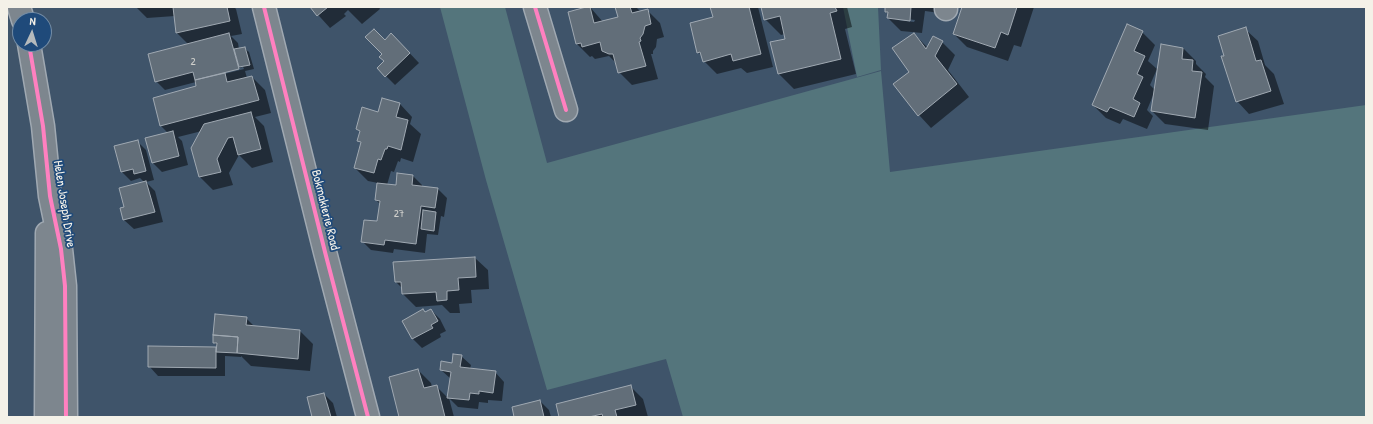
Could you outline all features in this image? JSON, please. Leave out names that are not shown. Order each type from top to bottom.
[{"type":"street","name":"Bokmakierie Road","points":[[264,7],[368,417]]},
{"type":"street","points":[[535,7],[566,110]]},
{"type":"street","name":"Helen Joseph Drive","points":[[30,52],[43,126],[50,196],[61,248],[65,286],[66,417]]},
{"type":"street","name":"Helen Joseph Drive","points":[[46,417],[48,284],[46,249],[50,196]]},
{"type":"green space","points":[[440,7],[505,7],[547,163],[881,71],[890,172],[1366,105],[1366,417],[683,417],[666,359],[547,390],[486,180]]},
{"type":"green space","points":[[843,7],[878,7],[881,70],[857,77]]},
{"type":"building","points":[[173,7],[227,7],[230,21],[176,33]]},
{"type":"building","points":[[310,7],[328,7],[317,16]]},
{"type":"building","points":[[590,7],[594,23],[618,17],[615,7],[630,7],[632,13],[648,9],[651,24],[645,26],[643,34],[640,38],[641,41],[639,42],[646,66],[618,73],[613,54],[602,51],[600,42],[582,47],[581,43],[576,44],[568,12]]},
{"type":"building","points":[[710,7],[749,7],[761,54],[733,61],[731,54],[703,62],[700,52],[697,53],[690,23],[713,17]]},
{"type":"building","points":[[761,7],[835,7],[837,11],[830,13],[841,59],[778,74],[770,42],[785,39],[780,16],[764,20]]},
{"type":"building","points":[[885,7],[911,7],[910,21],[887,18],[888,12],[885,12]]},
{"type":"building","points":[[962,7],[1017,7],[1008,35],[1001,32],[995,48],[953,34]]},
{"type":"building","points":[[1127,24],[1143,31],[1134,51],[1145,56],[1137,74],[1143,77],[1133,99],[1140,103],[1134,117],[1110,107],[1107,112],[1092,105]]},
{"type":"building","points":[[1246,27],[1256,61],[1261,60],[1271,91],[1236,102],[1221,56],[1224,56],[1218,36]]},
{"type":"building","points":[[374,29],[385,40],[391,33],[410,53],[385,77],[377,68],[384,61],[379,57],[382,54],[365,37]]},
{"type":"building","points":[[229,33],[239,69],[195,80],[193,72],[155,82],[148,54]]},
{"type":"building","points":[[914,33],[926,49],[933,36],[943,41],[935,56],[957,84],[918,116],[893,84],[909,72],[892,48]]},
{"type":"building","points":[[1161,44],[1183,48],[1182,59],[1193,60],[1192,71],[1202,72],[1195,118],[1151,111]]},
{"type":"building","points":[[245,47],[250,65],[239,67],[234,49]]},
{"type":"building","points":[[225,73],[227,82],[252,76],[259,100],[160,126],[153,98],[196,86],[195,80]]},
{"type":"building","points":[[382,98],[400,103],[396,117],[408,120],[401,150],[388,146],[387,149],[385,149],[381,160],[378,159],[374,173],[354,168],[361,142],[357,141],[360,131],[356,129],[362,107],[378,112]]},
{"type":"building","points":[[251,112],[261,149],[238,155],[233,137],[228,138],[217,159],[221,172],[199,177],[191,148],[204,124]]},
{"type":"building","points":[[173,131],[179,156],[152,163],[145,138]]},
{"type":"building","points":[[138,140],[146,171],[134,174],[133,169],[121,172],[114,146]]},
{"type":"building","points":[[397,173],[413,175],[412,185],[438,188],[435,208],[421,206],[416,244],[385,240],[384,245],[361,242],[364,220],[377,221],[380,201],[375,200],[377,183],[396,185]]},
{"type":"building","points":[[146,181],[155,212],[123,220],[120,208],[124,207],[119,188]]},
{"type":"building","points":[[423,210],[436,212],[434,231],[421,229]]},
{"type":"building","points":[[475,257],[476,277],[458,278],[459,290],[447,291],[447,300],[437,301],[436,292],[402,294],[401,282],[395,282],[393,262]]},
{"type":"building","points":[[423,309],[425,312],[431,309],[438,321],[431,325],[433,328],[412,339],[402,321]]},
{"type":"building","points":[[215,314],[247,317],[246,325],[300,330],[298,359],[237,353],[238,337],[213,335]]},
{"type":"building","points":[[213,335],[238,337],[237,353],[216,352],[217,343],[213,343]]},
{"type":"building","points":[[148,346],[216,347],[216,368],[148,367]]},
{"type":"building","points":[[453,354],[462,355],[460,367],[496,371],[493,393],[479,391],[479,394],[470,393],[469,400],[447,398],[451,372],[440,370],[441,361],[452,363]]},
{"type":"building","points":[[418,369],[424,388],[437,385],[445,417],[399,417],[389,377]]},
{"type":"building","points":[[631,385],[636,405],[615,410],[617,417],[603,417],[602,414],[589,417],[559,417],[556,404]]},
{"type":"building","points":[[324,393],[331,417],[312,417],[307,397]]},
{"type":"building","points":[[540,400],[544,417],[514,417],[512,407]]},
{"type":"cycle path","points":[[264,7],[368,417]]},
{"type":"cycle path","points":[[535,7],[566,110]]},
{"type":"cycle path","points":[[30,52],[43,126],[50,196],[61,249],[65,286],[66,417]]}]
